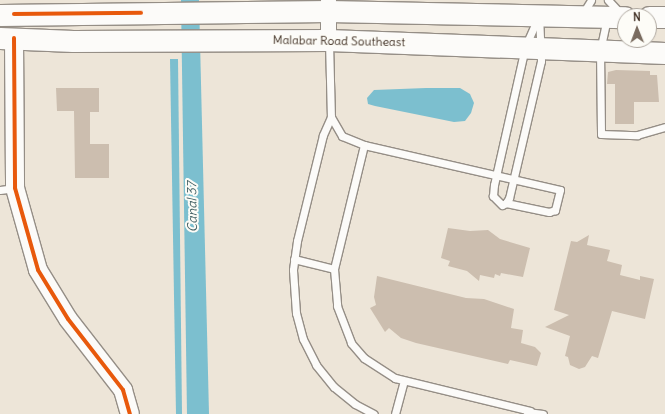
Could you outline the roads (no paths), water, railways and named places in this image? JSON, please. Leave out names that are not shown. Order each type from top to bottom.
[{"type":"main road","points":[[7,38],[9,10],[141,13],[222,12],[328,5],[539,15],[586,8],[616,12]]},
{"type":"main road","name":"Malabar Road Southeast","points":[[7,38],[328,40],[665,53]]},
{"type":"street","points":[[328,5],[328,40]]},
{"type":"street","points":[[7,38],[8,189],[38,270],[68,319],[123,390],[130,414]]},
{"type":"lane","points":[[616,12],[600,50],[601,134],[637,135],[665,127]]},
{"type":"lane","points":[[331,117],[342,136],[364,145],[496,174],[560,190],[555,210],[549,212],[506,203],[502,205],[493,196],[496,174],[533,47],[539,15]]},
{"type":"lane","points":[[506,203],[541,61],[533,47],[539,15]]},
{"type":"lane","points":[[328,40],[331,117],[323,135],[294,260],[296,313],[303,339],[316,365],[334,387],[355,404],[374,414]]},
{"type":"lane","points":[[364,145],[334,269],[337,306],[351,343],[378,369],[404,380],[527,413],[543,414]]},
{"type":"lane","points":[[294,260],[334,269]]},
{"type":"lane","points":[[395,414],[404,380]]},
{"type":"water","name":"Canal 37","points":[[181,0],[199,0],[209,414],[187,414]]},
{"type":"water","points":[[170,59],[178,59],[182,414],[176,414]]},
{"type":"water","points":[[460,88],[470,94],[474,103],[471,113],[465,121],[454,122],[368,104],[367,98],[374,90]]}]
